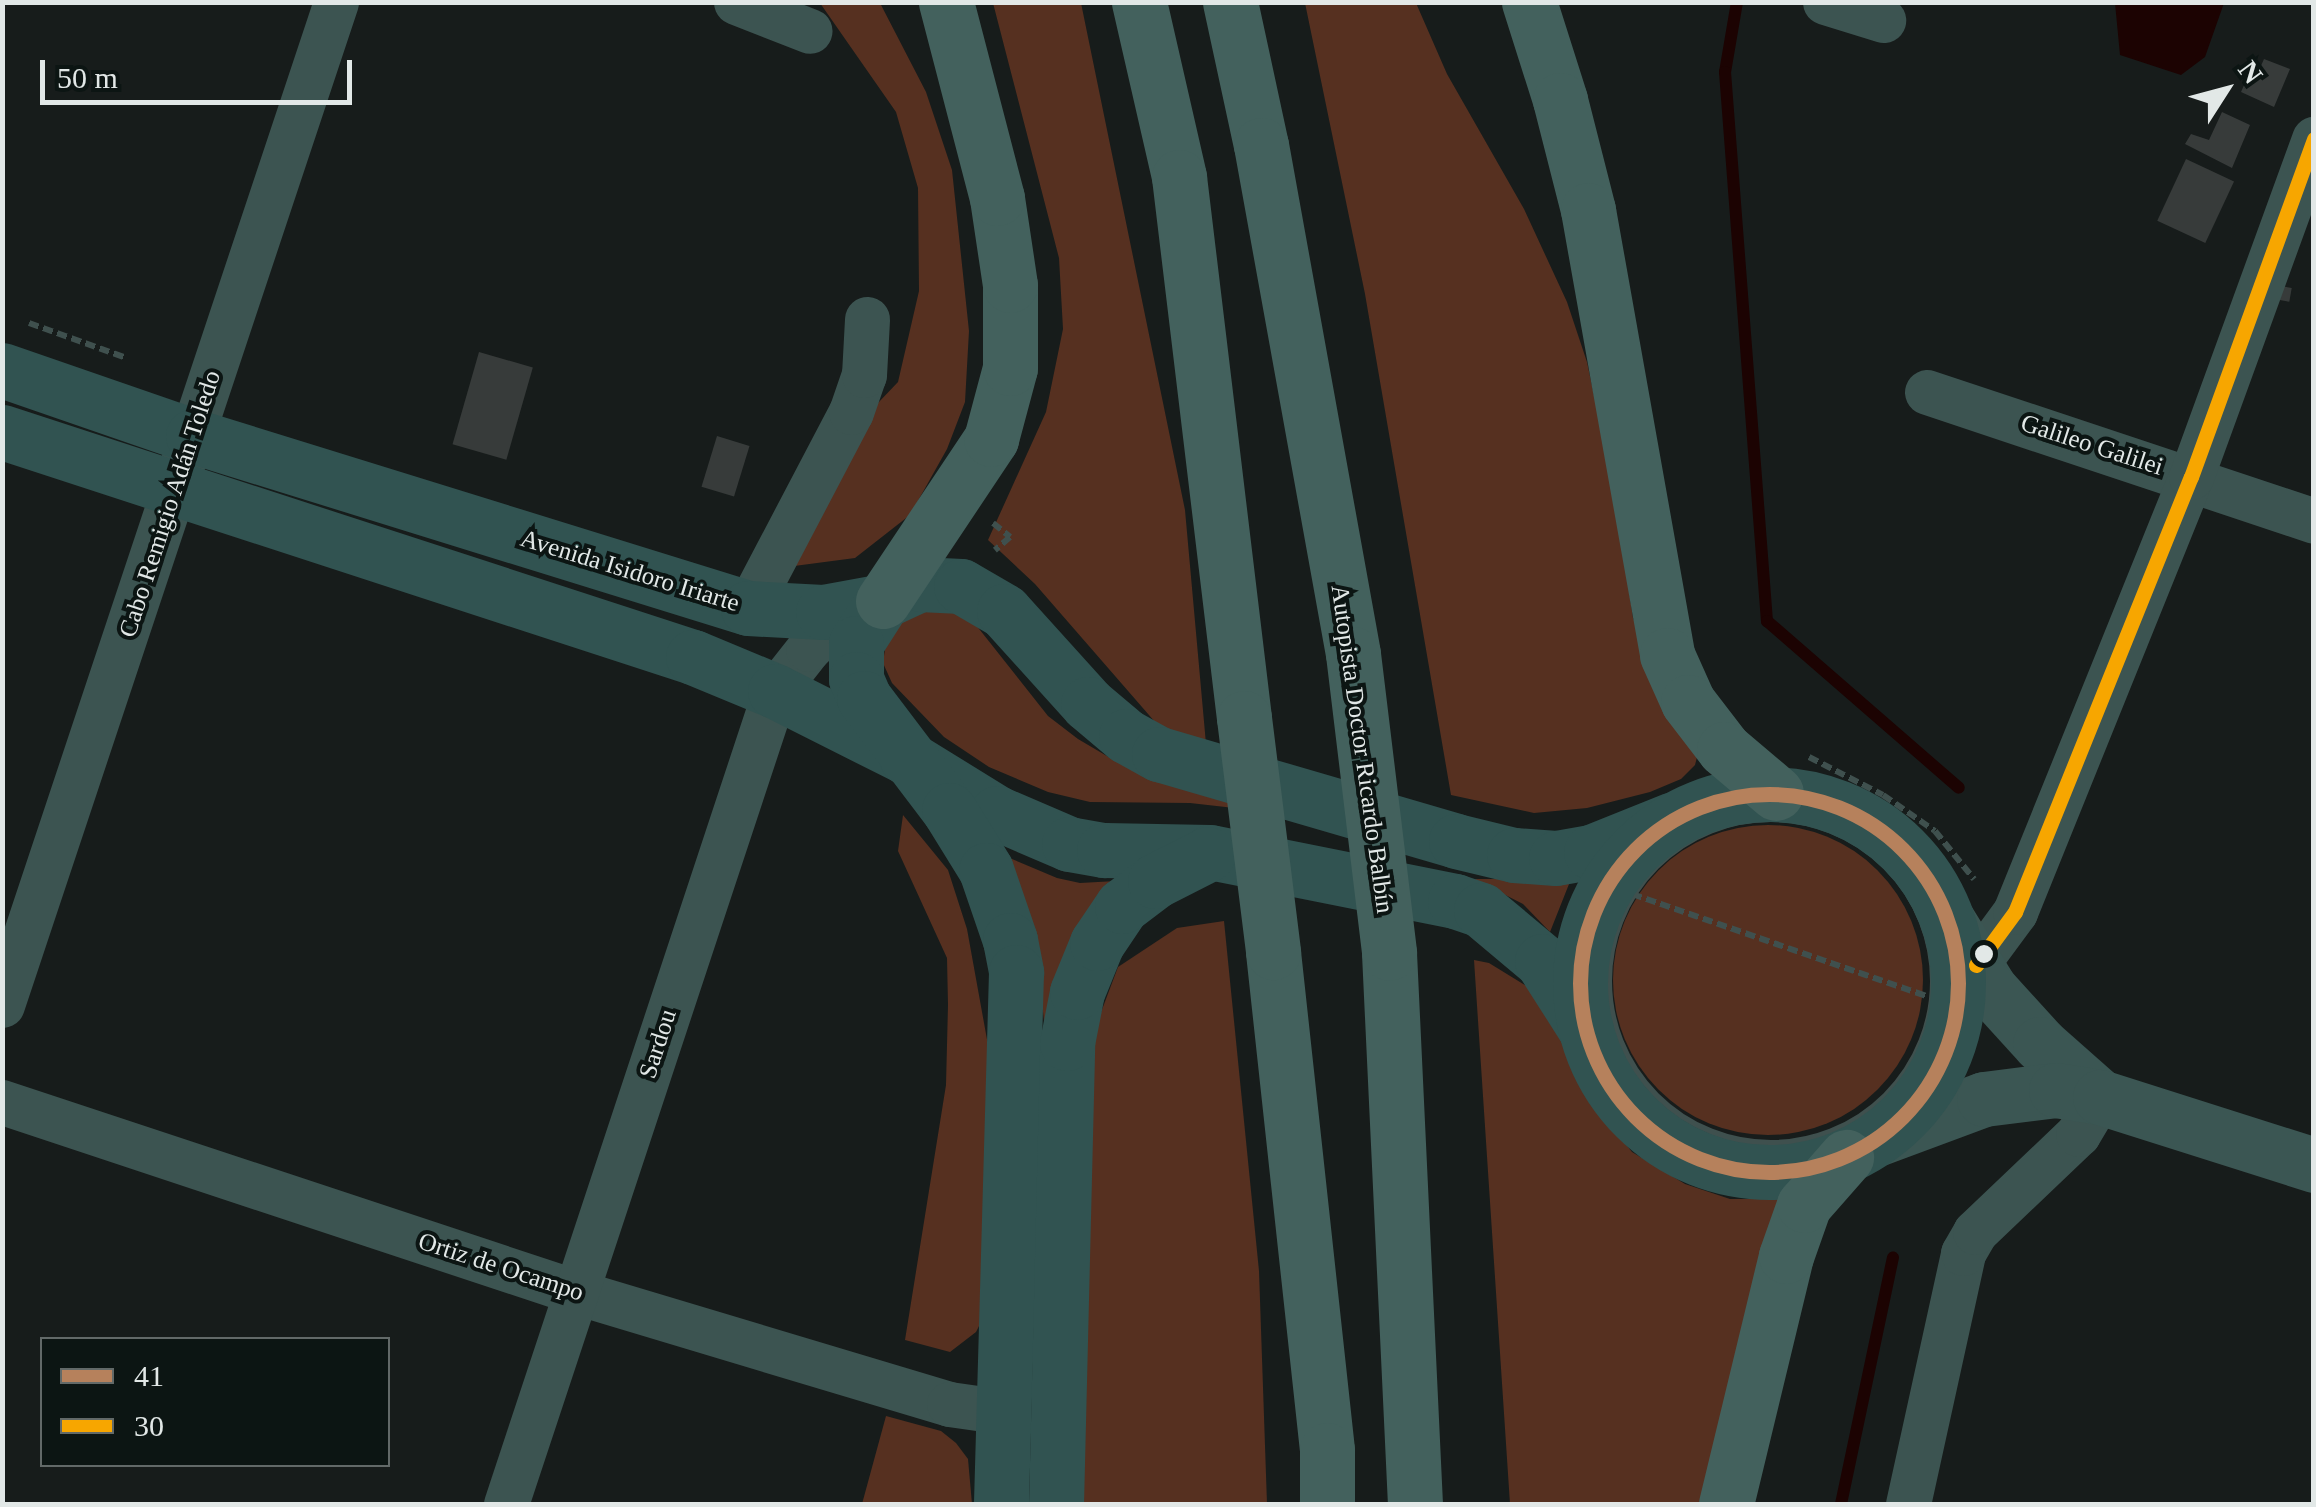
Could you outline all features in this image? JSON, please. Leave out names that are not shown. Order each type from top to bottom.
[{"type":"highway","points":[[867,604],[964,486],[990,439],[1010,368],[1010,285],[996,198],[946,2]]},
{"type":"highway","points":[[1139,2],[1179,177],[1273,952],[1327,1450],[1328,1504]]},
{"type":"highway","name":"Autopista Doctor Ricardo Balbín","points":[[1230,2],[1261,145],[1353,654],[1388,953],[1414,1504]]},
{"type":"highway","points":[[1529,2],[1560,100],[1588,210],[1612,326],[1654,601],[1667,655],[1688,702],[1724,749],[1776,792]]},
{"type":"highway","points":[[1726,1504],[1786,1256],[1804,1205],[1862,1147]]},
{"type":"main road","name":"Avenida Isidoro Iriarte","points":[[2,370],[193,436],[732,603],[824,612],[867,604],[920,584],[940,583],[984,595],[1004,610],[1088,704],[1126,736],[1159,754],[1514,855],[1556,858],[1590,852],[1722,798],[1776,792],[1832,804],[1882,830],[1922,871],[1962,943],[1956,1017],[1941,1064],[1915,1105],[1862,1147]]},
{"type":"main road","points":[[2,432],[693,658],[776,692],[906,757],[996,814],[1069,844],[1104,850],[1210,852],[1455,901],[1480,910],[1542,961],[1586,1030],[1607,1080],[1641,1123],[1686,1153],[1738,1170],[1792,1171],[1862,1147]]},
{"type":"main road","points":[[693,658],[732,603]]},
{"type":"main road","points":[[867,604],[856,643],[856,679],[864,698],[948,810],[986,870],[1010,940],[1016,972],[1001,1504]]},
{"type":"main road","points":[[1586,1030],[1580,968],[1594,910],[1626,857],[1673,818]]},
{"type":"main road","points":[[1056,1504],[1067,1043],[1077,992],[1097,943],[1122,906],[1156,880],[1210,852]]},
{"type":"street","name":"Cabo Remigio Adán Toledo","points":[[2,1006],[336,2]]},
{"type":"street","points":[[736,2],[810,31]]},
{"type":"street","points":[[1825,2],[1883,20]]},
{"type":"street","points":[[2100,1097],[2040,1044],[1990,989],[1962,943],[2015,912],[2190,477],[2314,139]]},
{"type":"street","points":[[732,603],[852,412],[864,374],[867,319]]},
{"type":"street","name":"Galileo Galilei","points":[[1927,392],[2314,521]]},
{"type":"street","name":"Sardou","points":[[506,1504],[776,692],[808,649],[867,604]]},
{"type":"street","points":[[1862,1147],[1942,1111],[2021,1091],[2056,1090],[2100,1097],[2314,1165]]},
{"type":"street","points":[[1908,1504],[1963,1253],[1975,1232],[2078,1134],[2100,1097]]},
{"type":"street","name":"Ortiz de Ocampo","points":[[2,1102],[576,1292],[948,1404],[1005,1412]]},
{"type":"path","points":[[1752,819],[1784,820],[1846,836],[1885,866],[1914,904],[1931,950],[1933,998],[1920,1046],[1895,1087],[1858,1119],[1814,1138],[1766,1144],[1718,1135],[1675,1112],[1640,1078],[1617,1035],[1608,987],[1613,939],[1632,894],[1663,858],[1705,832],[1752,819]]},
{"type":"path","points":[[1632,894],[1933,998]]},
{"type":"shaded area","points":[[2115,2],[2224,3],[2205,57],[2181,75],[2120,55]]},
{"type":"shaded area","points":[[820,3],[880,3],[926,92],[952,170],[969,331],[965,402],[947,449],[910,515],[855,558],[779,568],[857,425],[898,382],[919,291],[918,188],[896,112]]},
{"type":"shaded area","points":[[993,3],[1081,3],[1185,510],[1207,755],[1162,730],[1035,584],[988,540],[1046,412],[1063,329],[1059,258]]},
{"type":"shaded area","points":[[1305,3],[1416,3],[1447,74],[1524,209],[1567,302],[1587,362],[1615,495],[1633,618],[1698,753],[1695,765],[1681,779],[1650,792],[1587,808],[1534,813],[1451,795],[1365,294]]},
{"type":"shaded area","points":[[936,608],[954,611],[976,625],[1048,716],[1078,739],[1117,762],[1252,810],[1190,803],[1090,802],[1048,792],[989,767],[944,737],[892,683],[883,663],[886,642],[895,626],[912,614]]},
{"type":"shaded area","points":[[903,815],[948,870],[967,929],[988,1045],[982,1320],[976,1332],[950,1352],[905,1340],[946,1085],[948,1005],[947,958],[898,851]]},
{"type":"shaded area","points":[[1768,825],[1798,828],[1827,837],[1854,851],[1877,871],[1897,894],[1911,921],[1920,950],[1920,1010],[1911,1039],[1897,1066],[1877,1089],[1854,1109],[1827,1123],[1798,1132],[1768,1135],[1738,1132],[1709,1123],[1682,1109],[1659,1089],[1639,1066],[1625,1039],[1616,1010],[1613,980],[1616,950],[1625,921],[1639,894],[1659,871],[1682,851],[1709,837],[1738,828]]},
{"type":"shaded area","points":[[1000,854],[1057,878],[1080,883],[1116,881],[1046,1041],[1038,963]]},
{"type":"shaded area","points":[[1573,874],[1550,932],[1523,904],[1474,879],[1554,879]]},
{"type":"shaded area","points":[[1224,921],[1259,1271],[1267,1504],[1076,1504],[1094,1031],[1118,967],[1177,928]]},
{"type":"shaded area","points":[[1474,960],[1489,963],[1533,990],[1556,1021],[1591,1101],[1632,1152],[1685,1184],[1730,1199],[1783,1199],[1699,1504],[1510,1504]]},
{"type":"shaded area","points":[[886,1416],[941,1431],[956,1443],[968,1459],[972,1504],[862,1504]]},
{"type":"building","points":[[2264,59],[2290,69],[2274,107],[2241,92],[2253,65],[2260,68]]},
{"type":"building","points":[[2222,112],[2250,125],[2232,168],[2185,144],[2191,134],[2209,140]]},
{"type":"building","points":[[2186,159],[2234,181],[2205,243],[2157,221]]},
{"type":"building","points":[[2275,285],[2292,288],[2289,302],[2273,299]]},
{"type":"building","points":[[479,352],[533,367],[506,460],[453,444]]},
{"type":"building","points":[[717,436],[750,446],[734,497],[702,487]]},
{"type":"waterway","points":[[1737,2],[1725,72],[1767,621],[1959,788]]},
{"type":"waterway","points":[[1841,1504],[1893,1257]]},
{"type":"transit line","name":"30","points":[[1976,965],[2015,912],[2191,477],[2314,139]]},
{"type":"transit line","name":"41","points":[[1769,794],[1806,798],[1858,817],[1889,837],[1915,863],[1943,911],[1954,946],[1958,983],[1954,1020],[1935,1072],[1915,1103],[1889,1129],[1841,1157],[1806,1168],[1769,1172],[1732,1168],[1680,1149],[1649,1129],[1623,1103],[1595,1055],[1584,1020],[1580,983],[1584,946],[1603,894],[1623,863],[1649,837],[1697,809],[1732,798],[1769,794]]}]
